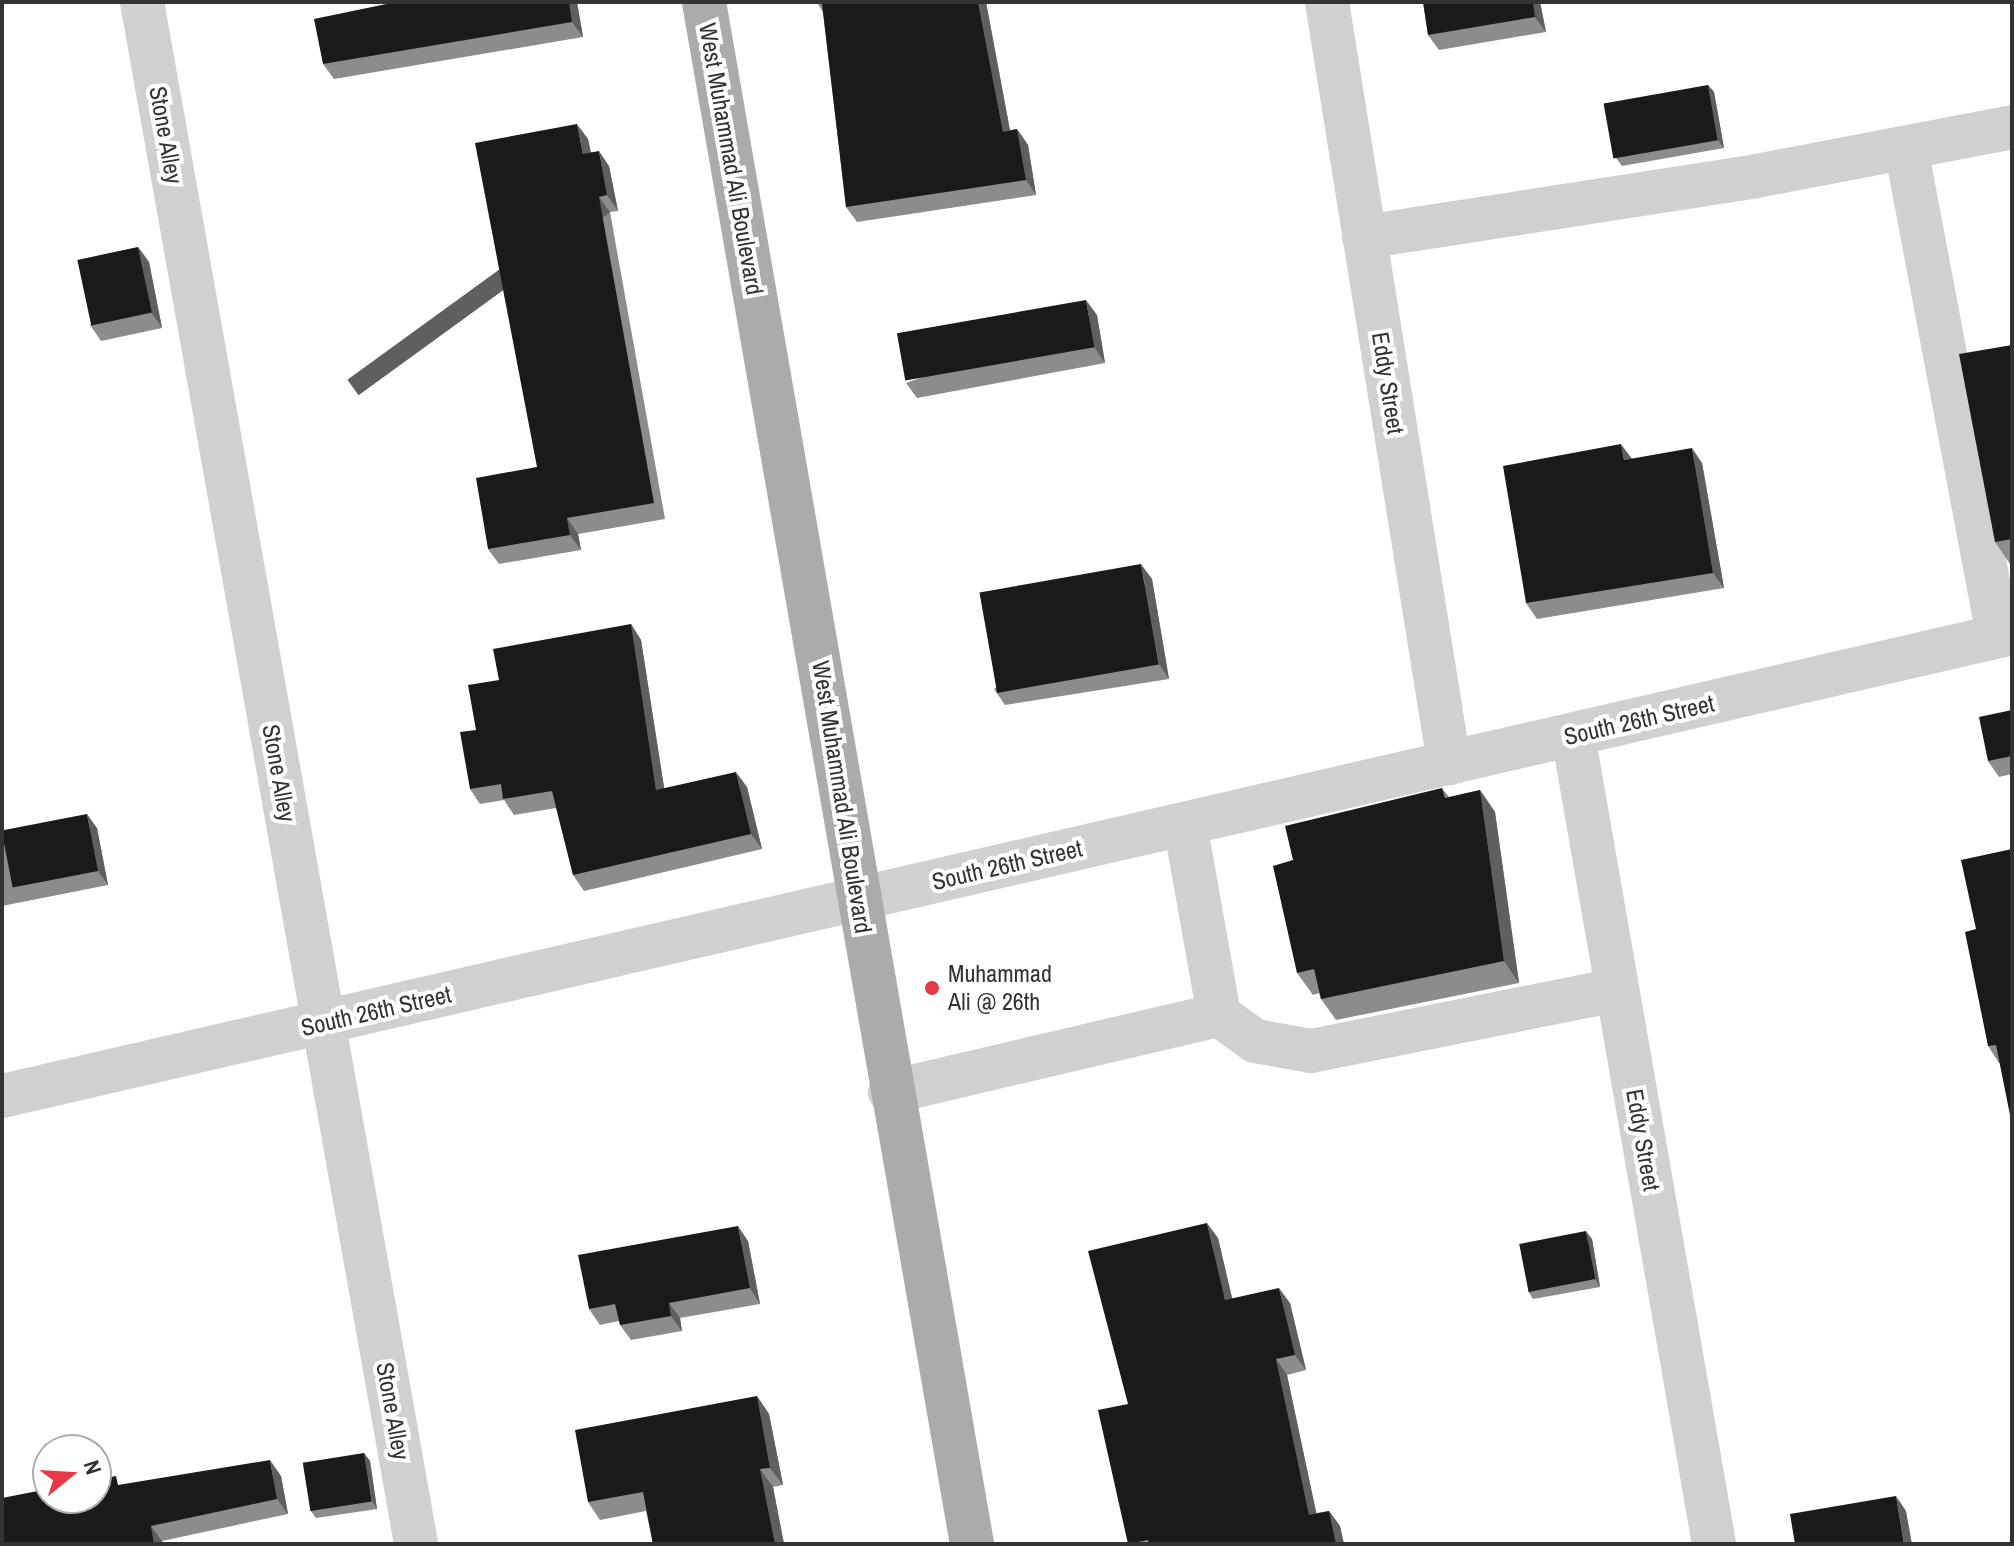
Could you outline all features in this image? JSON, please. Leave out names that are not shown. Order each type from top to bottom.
[{"type":"main road","name":"West Muhammad Ali Boulevard","points":[[704,2],[856,853],[856,897],[972,1544]]},
{"type":"street","name":"Stone Alley","points":[[142,2],[416,1544]]},
{"type":"street","name":"Eddy Street","points":[[1327,2],[1449,763]]},
{"type":"street","points":[[1364,237],[1906,148],[2012,127]]},
{"type":"street","points":[[1906,148],[2005,635]]},
{"type":"street","name":"South 26th Street","points":[[2,1096],[2005,635]]},
{"type":"street","name":"Eddy Street","points":[[1573,735],[1714,1544]]},
{"type":"street","points":[[1185,824],[1219,1015],[1255,1041],[1311,1051],[1617,990]]},
{"type":"street","points":[[890,1092],[1219,1015]]},
{"type":"building","points":[[396,2],[569,2],[572,22],[323,64],[314,19]]},
{"type":"building","points":[[817,2],[978,2],[1003,132],[1017,129],[1026,180],[846,207],[822,4]]},
{"type":"building","points":[[1423,2],[1533,2],[1535,17],[1428,35]]},
{"type":"building","points":[[1708,85],[1718,140],[1613,159],[1604,103]]},
{"type":"building","points":[[577,124],[583,154],[599,151],[607,195],[599,197],[654,503],[567,518],[570,535],[488,549],[476,478],[537,467],[475,143]]},
{"type":"building","points":[[138,247],[152,313],[91,325],[77,260]]},
{"type":"building","points":[[1086,300],[1094,347],[905,381],[897,333]]},
{"type":"building","points":[[2012,345],[2012,539],[1995,542],[1959,354]]},
{"type":"building","points":[[1621,444],[1624,460],[1692,448],[1713,573],[1526,603],[1503,466]]},
{"type":"building","points":[[1141,564],[1159,664],[997,693],[979,592]]},
{"type":"building","points":[[631,624],[656,790],[736,772],[751,834],[573,875],[552,791],[503,799],[501,784],[470,789],[460,732],[476,730],[468,685],[499,680],[493,649]]},
{"type":"building","points":[[2012,710],[2012,756],[1988,761],[1979,717]]},
{"type":"building","points":[[1442,788],[1445,798],[1480,790],[1504,961],[1321,999],[1314,969],[1297,973],[1273,866],[1293,860],[1285,826]]},
{"type":"building","points":[[87,814],[98,871],[13,888],[2,831]]},
{"type":"building","points":[[2012,849],[2012,1125],[1996,1045],[1988,1046],[1965,932],[1976,929],[1961,860]]},
{"type":"building","points":[[1207,1223],[1225,1300],[1279,1288],[1295,1355],[1276,1359],[1309,1515],[1329,1511],[1336,1544],[1149,1544],[1148,1540],[1128,1544],[1098,1410],[1128,1404],[1088,1251]]},
{"type":"building","points":[[738,1226],[750,1288],[669,1303],[671,1316],[620,1325],[615,1304],[589,1309],[578,1255]]},
{"type":"building","points":[[1586,1231],[1595,1279],[1529,1292],[1519,1244]]},
{"type":"building","points":[[757,1396],[770,1468],[760,1469],[775,1544],[653,1544],[643,1492],[588,1502],[575,1430]]},
{"type":"building","points":[[364,1453],[372,1501],[310,1511],[303,1463]]},
{"type":"building","points":[[270,1460],[277,1499],[151,1526],[154,1544],[2,1544],[2,1498],[32,1492],[32,1514],[112,1514],[112,1477],[116,1476],[118,1485]]},
{"type":"building","points":[[1896,1496],[1904,1544],[1795,1544],[1790,1514]]},
{"type":"place","name":"Muhammad Ali @ 26th","points":[[932,988]]}]
